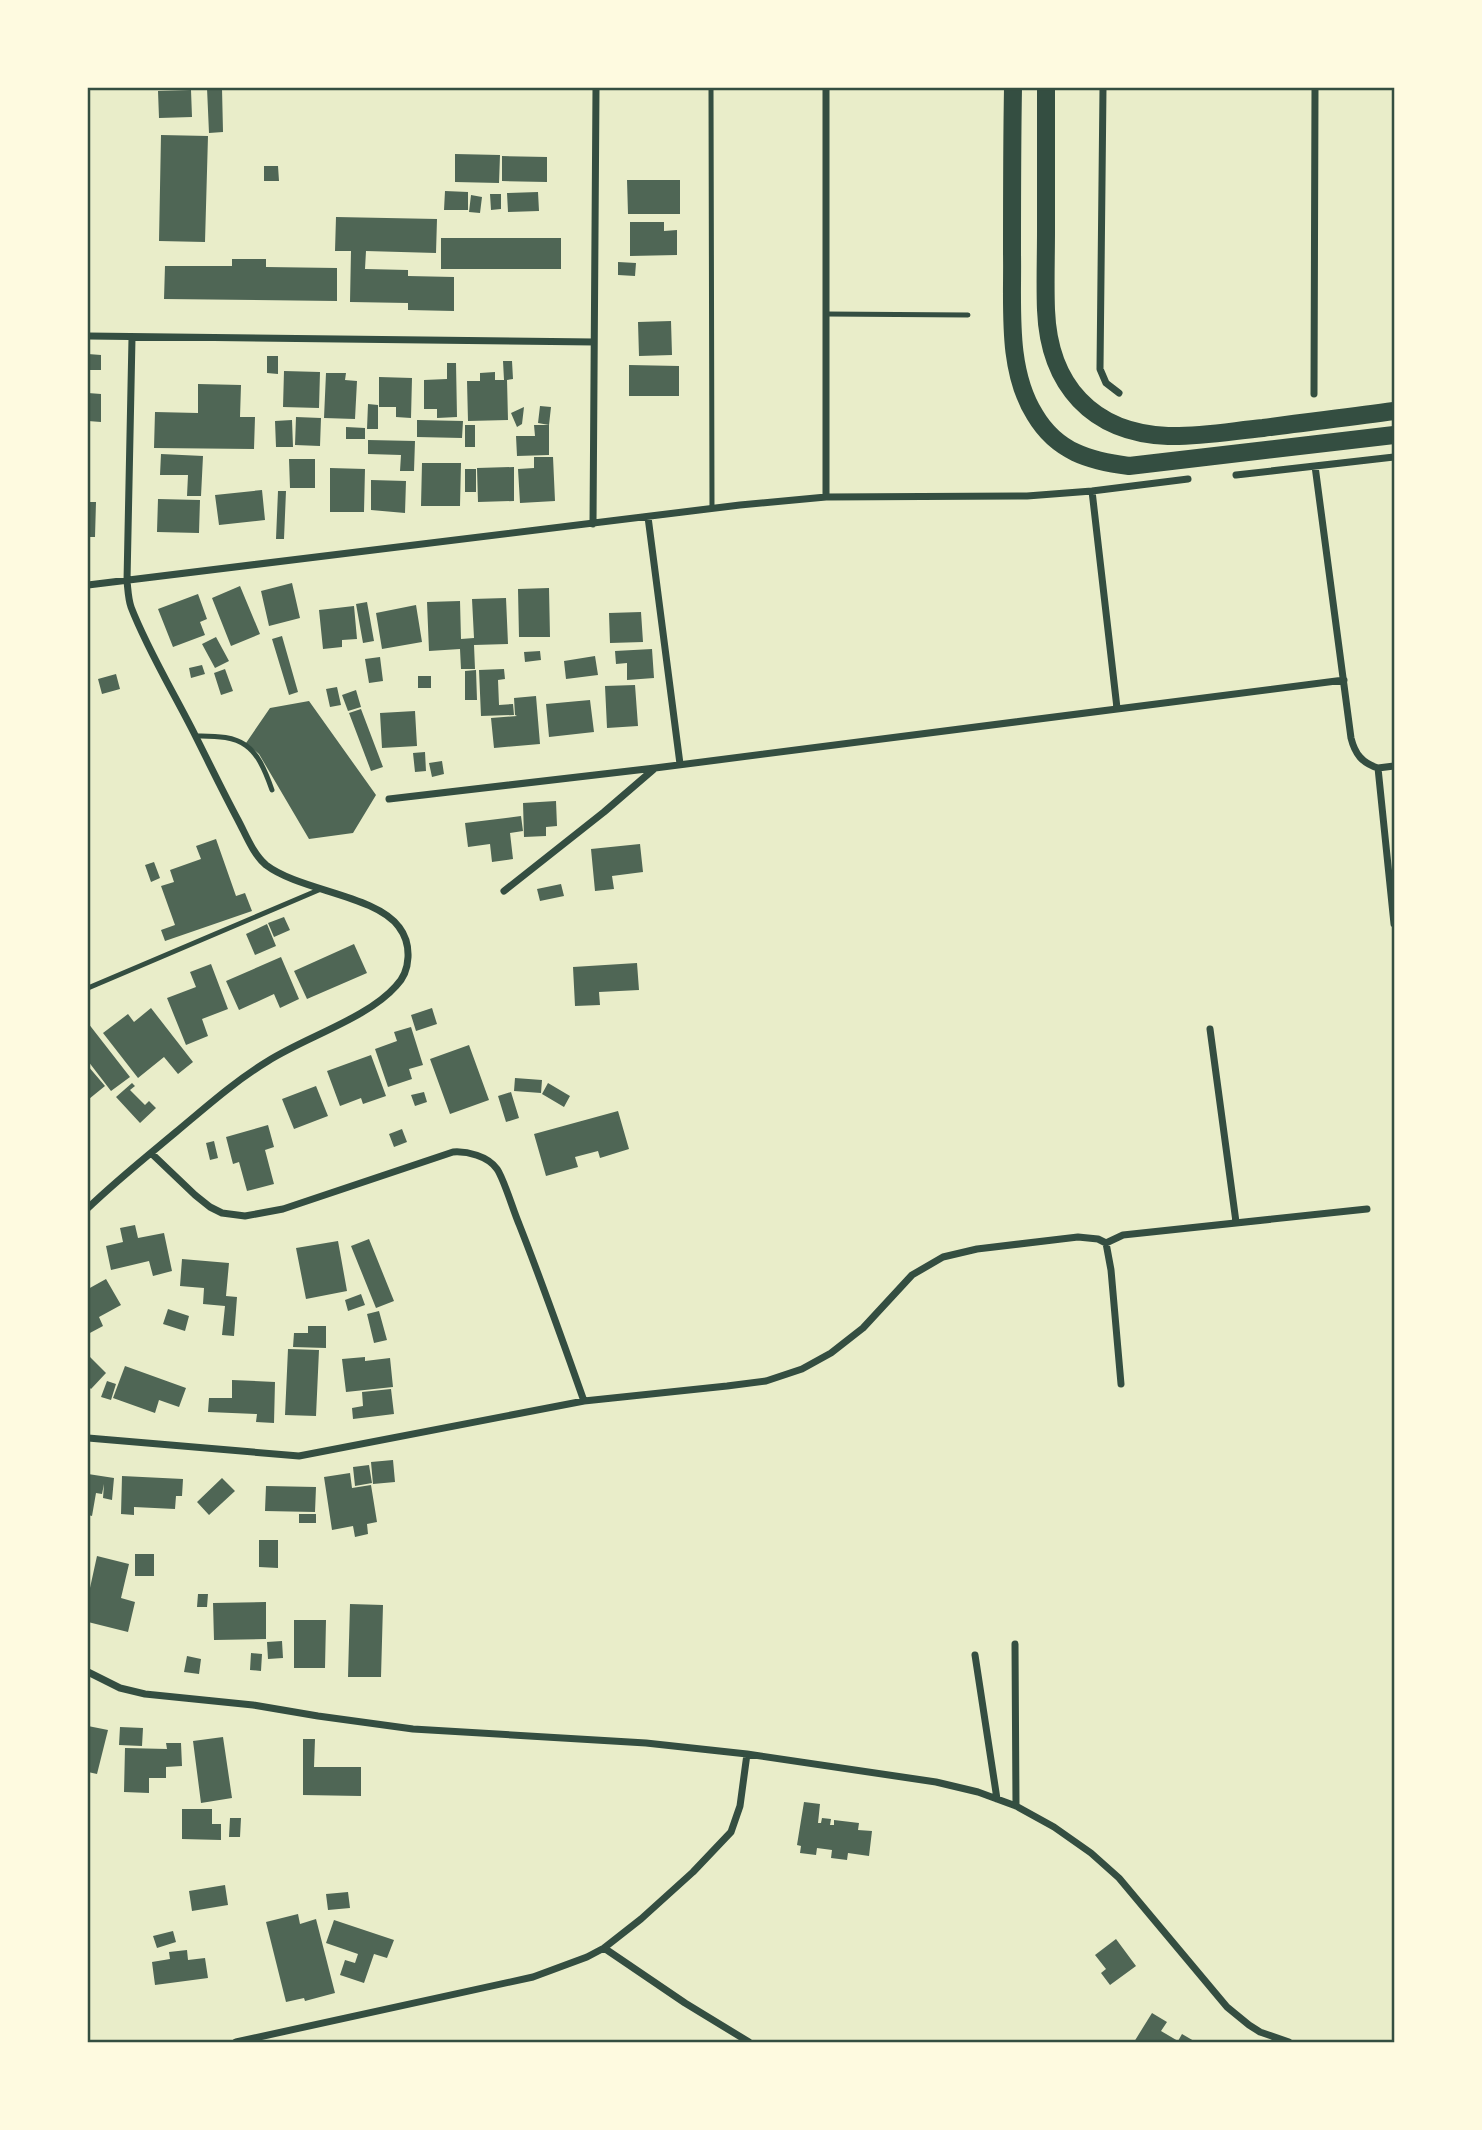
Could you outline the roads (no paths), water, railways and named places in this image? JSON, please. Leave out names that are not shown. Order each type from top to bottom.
[{"type":"main road","points":[[1013,88],[1013,322],[1017,368],[1023,391],[1035,416],[1053,438],[1069,450],[1098,462],[1129,466],[1395,435]]},
{"type":"main road","points":[[1046,88],[1046,312],[1055,362],[1067,385],[1082,403],[1095,415],[1113,425],[1133,432],[1168,436],[1227,432],[1395,411]]},
{"type":"street","points":[[593,524],[596,88]]},
{"type":"street","points":[[826,88],[826,497]]},
{"type":"street","points":[[1102,88],[1100,369],[1106,383],[1119,393]]},
{"type":"street","points":[[1314,394],[1315,88]]},
{"type":"street","points":[[88,336],[594,342]]},
{"type":"street","points":[[88,1208],[150,1153],[245,1076],[292,1047],[372,1006],[403,979],[407,962],[407,942],[399,927],[383,913],[289,878],[265,864],[258,856],[142,631],[129,601],[127,580],[132,338]]},
{"type":"street","points":[[1236,475],[1395,457]]},
{"type":"street","points":[[1315,466],[1353,748],[1361,760],[1378,768],[1395,766]]},
{"type":"street","points":[[88,585],[712,508],[826,497],[1027,496],[1188,479]]},
{"type":"street","points":[[1092,491],[1117,708]]},
{"type":"street","points":[[649,517],[680,764]]},
{"type":"street","points":[[389,799],[655,768],[1344,680]]},
{"type":"street","points":[[504,891],[655,768]]},
{"type":"street","points":[[1378,768],[1394,924]]},
{"type":"street","points":[[1210,1029],[1236,1222]]},
{"type":"street","points":[[150,1153],[210,1208],[222,1213],[245,1216],[283,1209],[453,1152],[463,1151],[489,1162],[496,1168],[518,1222],[584,1401]]},
{"type":"street","points":[[1106,1243],[1122,1235],[1367,1209]]},
{"type":"street","points":[[88,1438],[299,1456],[584,1401],[737,1385],[783,1376],[840,1347],[863,1328],[912,1275],[952,1254],[1078,1237],[1098,1239],[1106,1243]]},
{"type":"street","points":[[1106,1243],[1121,1384]]},
{"type":"street","points":[[1015,1644],[1016,1806]]},
{"type":"street","points":[[975,1655],[997,1799]]},
{"type":"street","points":[[88,1672],[120,1688],[145,1694],[253,1704],[376,1725],[646,1743],[747,1754],[936,1782],[978,1791],[1016,1806],[1054,1827],[1091,1853],[1119,1878],[1227,2007],[1260,2032],[1289,2042]]},
{"type":"street","points":[[236,2042],[533,1976],[587,1957],[604,1948],[649,1912],[731,1832],[740,1806],[747,1754]]},
{"type":"street","points":[[604,1948],[749,2042]]},
{"type":"street","points":[[1255,2042],[1260,2032]]},
{"type":"lane","points":[[711,88],[712,508]]},
{"type":"lane","points":[[826,314],[968,316]]},
{"type":"lane","points":[[195,736],[233,739],[249,746],[258,756],[272,789]]},
{"type":"lane","points":[[88,988],[321,889]]}]
